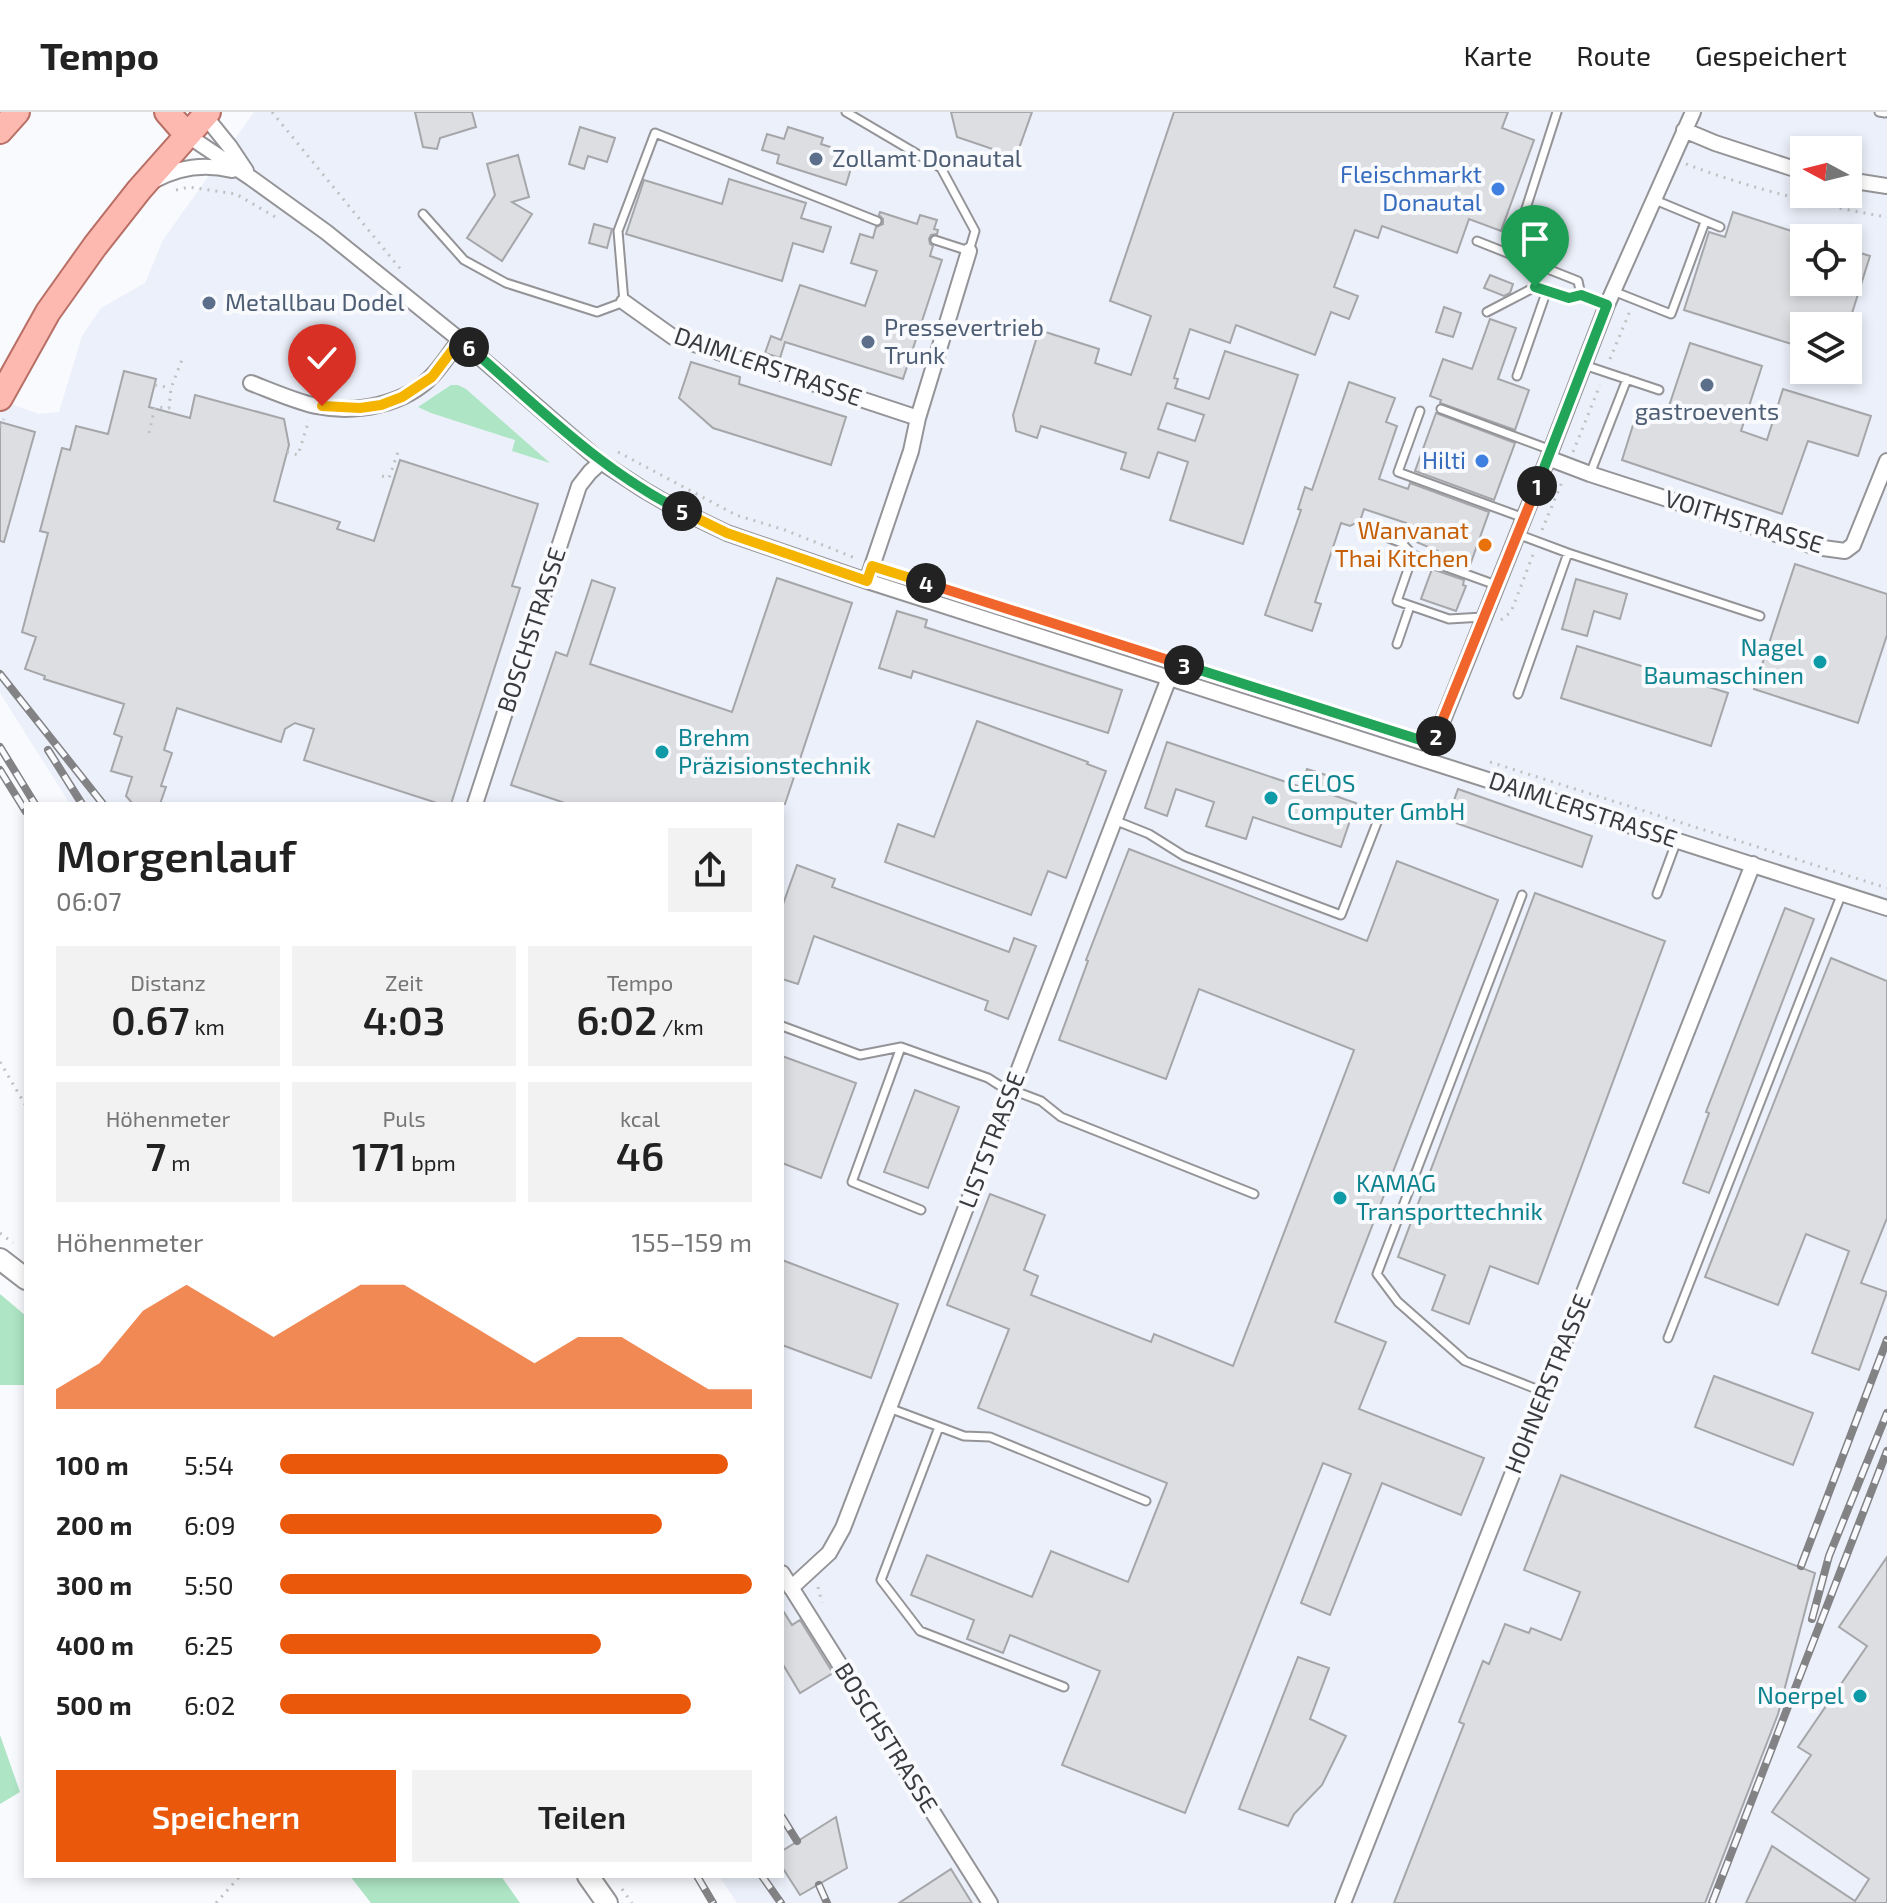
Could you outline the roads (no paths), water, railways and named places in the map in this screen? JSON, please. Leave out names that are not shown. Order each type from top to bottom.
[{"type":"main road","points":[[0,131],[17,112]]},
{"type":"main road","points":[[167,112],[187,135]]},
{"type":"main road","points":[[0,398],[48,312],[95,246],[203,113]]},
{"type":"main road","points":[[0,1259],[24,1277]]},
{"type":"main road","points":[[589,1878],[607,1903]]},
{"type":"street","points":[[1427,760],[1610,298],[1693,112]]},
{"type":"street","name":"DAIMLERSTRASSE","points":[[203,113],[251,178]]},
{"type":"street","points":[[1684,130],[1790,167]]},
{"type":"street","name":"DAIMLERSTRASSE","points":[[187,135],[326,232],[460,340],[601,462],[675,508],[727,533],[867,581],[1887,908]]},
{"type":"street","name":"DAIMLERSTRASSE","points":[[139,190],[162,176],[199,165],[213,165],[251,178]]},
{"type":"street","points":[[1862,182],[1887,186]]},
{"type":"street","points":[[867,581],[911,451],[918,418],[969,251]]},
{"type":"street","name":"DAIMLERSTRASSE","points":[[624,302],[673,337],[918,418]]},
{"type":"street","points":[[251,383],[313,405],[360,408],[381,405],[402,397],[432,377],[460,340]]},
{"type":"street","name":"VOITHSTRASSE","points":[[1550,454],[1590,474],[1816,547],[1845,551],[1853,545],[1887,461]]},
{"type":"street","name":"BOSCHSTRASSE","points":[[476,802],[579,486],[601,462]]},
{"type":"street","name":"LISTSTRASSE","points":[[791,1588],[829,1553],[843,1528],[1169,678]]},
{"type":"street","name":"HOHNERSTRASSE","points":[[1343,1903],[1753,864]]},
{"type":"street","name":"BOSCHSTRASSE","points":[[784,1576],[990,1903]]},
{"type":"lane","points":[[846,112],[941,168],[975,231],[969,251],[935,240]]},
{"type":"lane","points":[[1511,255],[1557,112]]},
{"type":"lane","points":[[423,214],[464,260],[506,283],[597,312],[624,302],[618,231],[655,133],[877,221]]},
{"type":"lane","points":[[1653,199],[1720,227]]},
{"type":"lane","points":[[1487,312],[1535,287],[1569,298],[1581,295],[1610,298],[1671,314],[1705,222]]},
{"type":"lane","points":[[1477,241],[1578,281],[1581,295]]},
{"type":"lane","points":[[1517,376],[1547,290]]},
{"type":"lane","points":[[1584,365],[1659,390]]},
{"type":"lane","points":[[1590,474],[1627,379]]},
{"type":"lane","points":[[1441,409],[1550,454]]},
{"type":"lane","points":[[1420,411],[1398,472],[1524,518]]},
{"type":"lane","points":[[1365,529],[1402,543],[1413,555],[1496,585]]},
{"type":"lane","points":[[1517,534],[1760,616]]},
{"type":"lane","points":[[1518,694],[1568,553]]},
{"type":"lane","points":[[1413,555],[1397,601],[1449,619],[1483,617]]},
{"type":"lane","points":[[1397,644],[1410,606]]},
{"type":"lane","points":[[1114,820],[1149,834],[1184,856],[1341,915],[1378,820]]},
{"type":"lane","points":[[1657,894],[1677,840]]},
{"type":"lane","points":[[1668,1338],[1842,893]]},
{"type":"lane","points":[[1522,895],[1377,1274],[1398,1302],[1465,1361],[1544,1392]]},
{"type":"lane","points":[[784,1027],[860,1055],[901,1047],[988,1078],[1041,1101],[1061,1117],[1254,1194]]},
{"type":"lane","points":[[901,1047],[852,1182],[921,1210]]},
{"type":"lane","points":[[889,1408],[964,1436],[990,1437],[1146,1501]]},
{"type":"lane","points":[[939,1427],[881,1580],[920,1631],[1064,1687]]},
{"type":"railway","points":[[0,674],[101,802]]},
{"type":"railway","points":[[0,747],[34,802]]},
{"type":"railway","points":[[48,750],[81,802]]},
{"type":"railway","points":[[0,770],[24,809]]},
{"type":"railway","points":[[1801,1566],[1887,1340]]},
{"type":"railway","points":[[1812,1619],[1829,1556],[1887,1413]]},
{"type":"railway","points":[[1712,1903],[1887,1451]]},
{"type":"railway","points":[[784,1820],[797,1841]]},
{"type":"railway","points":[[698,1878],[713,1903]]},
{"type":"railway","points":[[763,1878],[781,1903]]},
{"type":"railway","points":[[819,1885],[827,1903]]},
{"type":"place","name":"Zollamt Donautal","points":[[816,159]]},
{"type":"place","name":"Fleischmarkt Donautal","points":[[1498,189]]},
{"type":"place","name":"Metallbau Dodel","points":[[209,303]]},
{"type":"place","name":"Pressevertrieb Trunk","points":[[868,342]]},
{"type":"place","name":"gastroevents","points":[[1707,385]]},
{"type":"place","name":"Hilti","points":[[1482,461]]},
{"type":"place","name":"Wanvanat Thai Kitchen","points":[[1485,545]]},
{"type":"place","name":"Nagel Baumaschinen","points":[[1820,662]]},
{"type":"place","name":"Brehm Präzisionstechnik","points":[[662,752]]},
{"type":"place","name":"CELOS Computer GmbH","points":[[1271,798]]},
{"type":"place","name":"KAMAG Transporttechnik","points":[[1340,1198]]},
{"type":"place","name":"Noerpel","points":[[1860,1696]]}]
